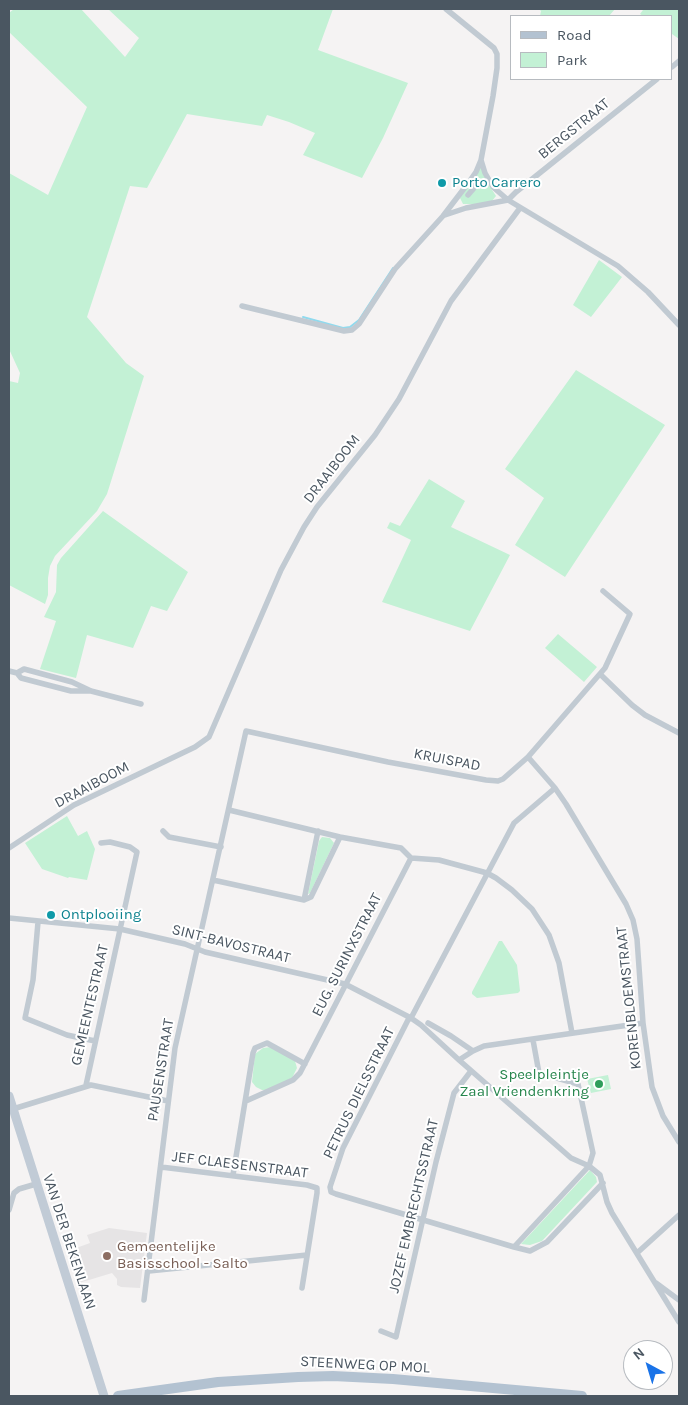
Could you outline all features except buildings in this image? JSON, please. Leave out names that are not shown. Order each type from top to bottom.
[{"type":"main road","name":"STEENWEG OP MOL","points":[[118,1396],[218,1382],[333,1376],[393,1379],[582,1396]]},
{"type":"street","points":[[242,306],[344,331],[352,330],[359,324],[395,269],[443,216],[476,172],[481,160],[493,96],[497,54],[494,48],[446,9]]},
{"type":"street","name":"BERGSTRAAT","points":[[508,200],[656,80]]},
{"type":"street","points":[[481,160],[488,179],[497,191],[520,208],[618,266],[648,292],[679,325]]},
{"type":"street","points":[[468,195],[474,188],[469,182]]},
{"type":"street","points":[[443,216],[466,208],[508,200]]},
{"type":"street","name":"DRAAIBOOM","points":[[9,848],[74,806],[195,747],[209,737],[281,570],[304,527],[317,507],[375,434],[399,398],[451,301],[520,208]]},
{"type":"street","name":"KRUISPAD","points":[[246,731],[378,760],[498,781],[503,779],[528,757],[600,674],[609,661],[630,614],[603,591]]},
{"type":"street","points":[[17,673],[24,669],[141,704]]},
{"type":"street","points":[[9,671],[17,673],[21,678],[71,691],[91,690]]},
{"type":"street","points":[[600,674],[645,715],[679,733]]},
{"type":"street","name":"PAUSENSTRAAT","points":[[144,1300],[175,1048],[246,731]]},
{"type":"street","name":"KORENBLOEMSTRAAT","points":[[528,757],[555,788],[608,872],[633,920],[637,938],[643,1024],[652,1087],[664,1116],[679,1142]]},
{"type":"street","name":"PETRUS DIELSSTRAAT","points":[[423,1220],[331,1192],[332,1180],[343,1148],[408,1020],[411,1018],[514,823],[555,788]]},
{"type":"street","points":[[229,810],[340,837],[401,848],[411,858],[439,860],[487,873],[523,900],[540,919],[549,934],[559,963],[572,1033]]},
{"type":"street","points":[[163,831],[169,837],[221,847]]},
{"type":"street","points":[[304,900],[318,831]]},
{"type":"street","points":[[213,880],[304,900],[311,897],[340,837]]},
{"type":"street","name":"GEMEENTESTRAAT","points":[[86,1085],[137,852],[130,847],[110,842],[101,843]]},
{"type":"street","name":"EUG. SURINXSTRAAT","points":[[246,1100],[293,1080],[300,1073],[411,858]]},
{"type":"street","name":"SINT-BAVOSTRAAT","points":[[9,918],[120,928],[197,948],[205,952],[345,984],[421,1025],[571,1158],[589,1166]]},
{"type":"street","points":[[38,922],[33,980],[25,1018],[67,1035],[95,1041]]},
{"type":"street","points":[[428,1023],[473,1051]]},
{"type":"street","points":[[459,1060],[484,1046],[643,1024]]},
{"type":"street","points":[[514,1247],[589,1166],[593,1154],[578,1084],[539,1073],[533,1040]]},
{"type":"street","points":[[233,1175],[255,1048],[267,1043],[305,1064]]},
{"type":"street","name":"JOZEF EMBRECHTSSTRAAT","points":[[381,1331],[396,1337],[436,1162],[454,1093],[471,1071]]},
{"type":"street","points":[[13,1109],[86,1085],[100,1086],[168,1101]]},
{"type":"street","name":"VAN DER BEKENLAAN","points":[[9,1096],[104,1396]]},
{"type":"street","points":[[589,1166],[600,1176],[612,1213],[679,1322]]},
{"type":"street","name":"JEF CLAESENSTRAAT","points":[[161,1167],[233,1175],[317,1188],[308,1255]]},
{"type":"street","points":[[9,1210],[14,1193],[19,1189],[36,1184]]},
{"type":"street","points":[[423,1220],[530,1251],[547,1242],[603,1184]]},
{"type":"street","points":[[637,1253],[679,1215]]},
{"type":"street","points":[[149,1271],[308,1255],[302,1288]]},
{"type":"street","points":[[654,1282],[679,1300]]},
{"type":"shaded area","name":"Gemeentelijke Basisschool - Salto","points":[[109,1228],[147,1233],[140,1288],[117,1285],[117,1279],[112,1273],[79,1283],[68,1251],[90,1243],[87,1235]]},
{"type":"green space","points":[[14,9],[81,9],[125,57],[139,38],[108,9],[333,9],[318,50],[408,83],[362,178],[303,155],[315,133],[289,122],[267,115],[262,126],[187,114],[147,188],[130,186],[87,317],[126,363],[144,376],[107,494],[97,511],[55,556],[50,566],[48,595],[45,604],[9,585],[9,381],[18,383],[20,373],[9,349],[9,173],[48,195],[87,107],[9,32],[9,13]]},
{"type":"green space","points":[[539,9],[615,9],[610,15],[540,15],[541,11]]},
{"type":"green space","points":[[679,9],[679,39],[673,35],[673,15],[642,15],[640,14],[643,10]]},
{"type":"green space","points":[[481,165],[487,182],[496,196],[492,201],[479,204],[463,204],[460,198]]},
{"type":"green space","points":[[599,260],[622,277],[591,317],[573,305]]},
{"type":"green space","points":[[576,370],[665,425],[565,577],[515,545],[544,498],[505,469]]},
{"type":"green space","points":[[429,479],[465,501],[451,527],[510,555],[470,631],[382,602],[411,540],[387,528],[390,522],[400,526]]},
{"type":"green space","points":[[103,511],[188,572],[167,611],[151,606],[133,648],[87,635],[76,678],[40,669],[56,621],[44,617],[56,592],[57,565]]},
{"type":"green space","points":[[558,634],[597,667],[584,682],[545,648]]},
{"type":"green space","points":[[67,816],[78,836],[87,831],[95,849],[87,880],[68,878],[42,869],[25,843]]},
{"type":"green space","points":[[322,837],[330,838],[334,843],[308,894],[319,841]]},
{"type":"green space","points":[[499,941],[502,941],[517,965],[520,991],[518,993],[477,998],[472,992]]},
{"type":"green space","points":[[271,1047],[295,1061],[297,1068],[292,1078],[267,1090],[262,1090],[252,1082],[255,1054],[263,1048]]},
{"type":"green space","name":"Speelpleintje Zaal Vriendenkring","points":[[608,1075],[611,1089],[591,1093],[587,1079]]},
{"type":"green space","points":[[590,1170],[596,1177],[597,1182],[542,1241],[530,1245],[521,1244]]},
{"type":"waterway","points":[[303,317],[343,328],[350,327],[359,320],[393,268]]},
{"type":"place","name":"Porto Carrero","points":[[442,183]]},
{"type":"place","name":"Ontplooiing","points":[[51,915]]},
{"type":"place","name":"Speelpleintje Zaal Vriendenkring","points":[[599,1084]]},
{"type":"place","name":"Gemeentelijke Basisschool - Salto","points":[[107,1256]]}]
